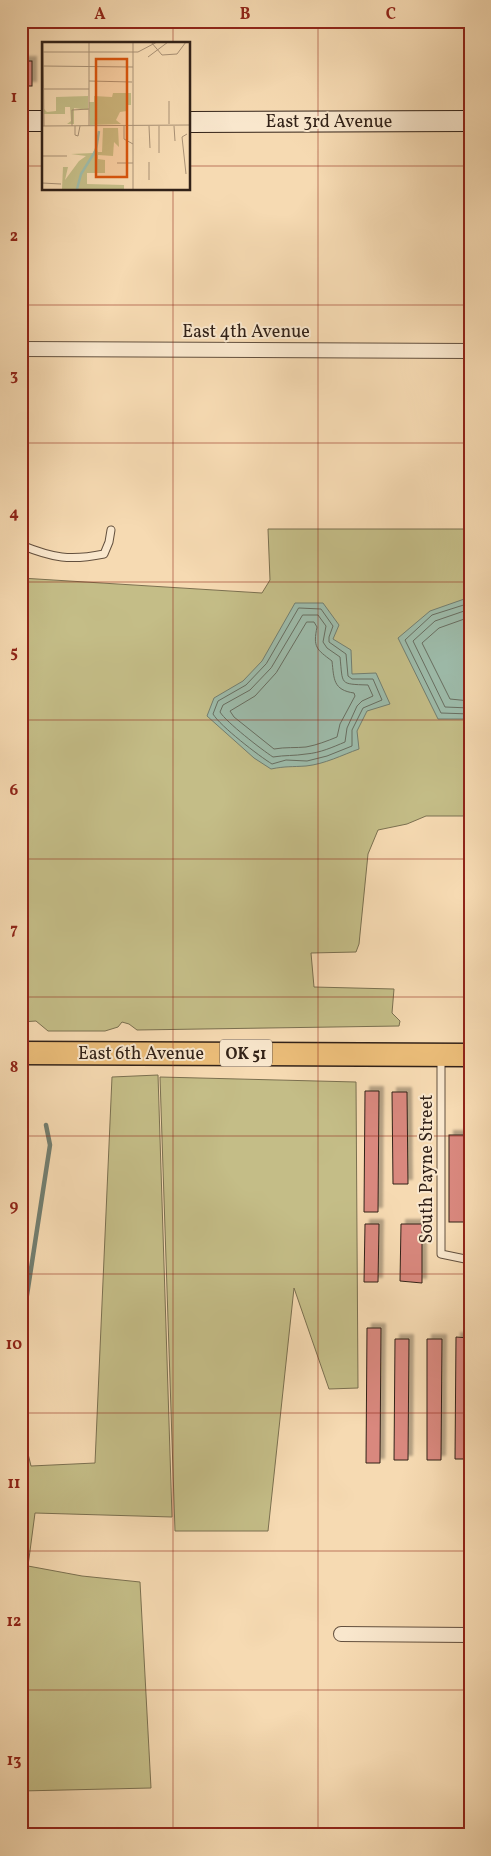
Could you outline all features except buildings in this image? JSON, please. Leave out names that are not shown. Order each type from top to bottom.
[{"type":"main road","name":"East 6th Avenue","points":[[21,1054],[470,1054]]},
{"type":"street","points":[[21,121],[42,121]]},
{"type":"street","name":"East 3rd Avenue","points":[[190,122],[470,121]]},
{"type":"street","name":"East 4th Avenue","points":[[21,349],[470,351]]},
{"type":"street","points":[[341,1634],[470,1635]]},
{"type":"lane","points":[[21,545],[47,556],[87,558],[104,554],[111,530]]},
{"type":"lane","name":"South Payne Street","points":[[441,1054],[441,1254],[470,1260]]},
{"type":"shaded area","points":[[268,529],[470,529],[470,816],[426,816],[407,824],[378,830],[368,854],[359,944],[356,952],[311,953],[314,987],[394,989],[392,1013],[400,1021],[399,1026],[137,1030],[129,1024],[122,1022],[118,1027],[105,1031],[48,1031],[36,1021],[21,1022],[21,578],[262,593],[270,580]]},
{"type":"shaded area","points":[[158,1075],[172,1517],[35,1513],[28,1566],[82,1576],[140,1582],[151,1788],[21,1791],[21,1425],[31,1466],[95,1463],[112,1077]]},
{"type":"shaded area","points":[[160,1077],[356,1082],[358,1388],[329,1389],[294,1288],[268,1531],[175,1531]]},
{"type":"water","points":[[470,597],[470,719],[438,719],[398,638],[430,611]]},
{"type":"water","points":[[295,603],[323,603],[339,625],[333,639],[351,650],[352,674],[376,673],[390,704],[367,711],[357,731],[359,749],[313,765],[271,769],[254,758],[207,716],[214,698],[243,681],[262,661]]},
{"type":"waterway","points":[[21,1334],[50,1145],[46,1125]]}]
